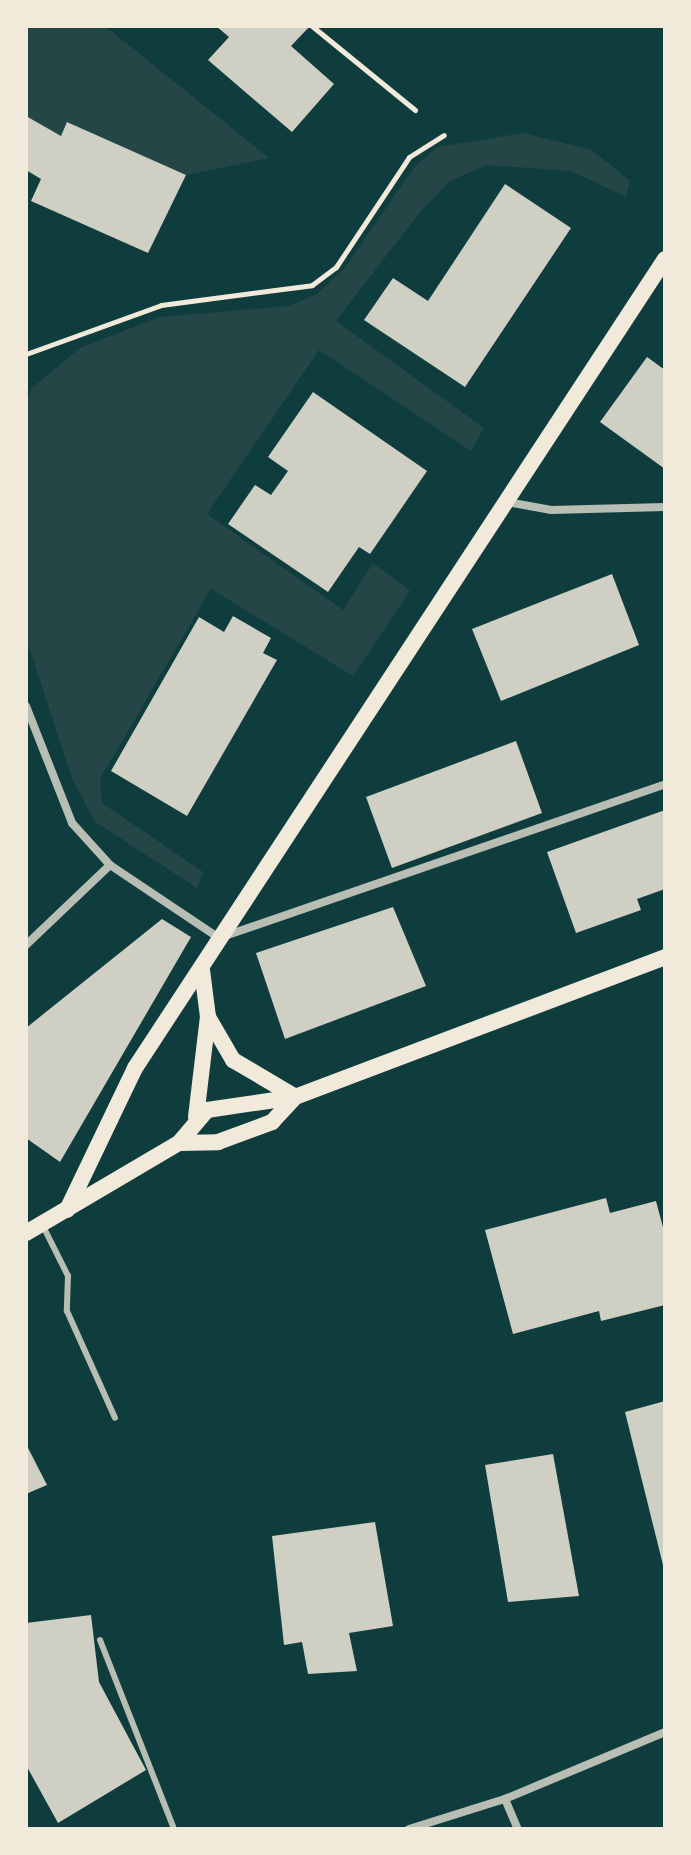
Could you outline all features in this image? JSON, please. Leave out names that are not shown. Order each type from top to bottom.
[{"type":"main road","points":[[67,1210],[135,1068],[665,259]]},
{"type":"main road","points":[[196,1117],[295,1097],[665,957]]},
{"type":"main road","points":[[26,1233],[179,1143],[196,1117],[208,1017],[202,970]]},
{"type":"main road","points":[[208,1017],[233,1060],[295,1097]]},
{"type":"main road","points":[[179,1143],[218,1142],[272,1122],[295,1097]]},
{"type":"street","points":[[506,502],[551,510],[665,507]]},
{"type":"street","points":[[26,706],[72,823],[110,865],[219,938],[665,784]]},
{"type":"street","points":[[26,945],[110,865]]},
{"type":"street","points":[[409,1829],[505,1799],[665,1732]]},
{"type":"street","points":[[505,1799],[518,1829]]},
{"type":"lane","points":[[43,1225],[68,1276],[67,1311],[115,1418]]},
{"type":"lane","points":[[100,1640],[174,1829]]},
{"type":"path","points":[[312,26],[415,110]]},
{"type":"path","points":[[26,354],[161,305],[312,285],[336,267],[409,157],[444,135]]},
{"type":"shaded area","points":[[26,26],[105,26],[269,158],[186,175],[68,122],[61,136],[26,116]]},
{"type":"shaded area","points":[[523,133],[592,150],[630,181],[626,197],[571,171],[486,165],[450,181],[420,212],[336,321],[484,428],[471,451],[319,350],[207,514],[343,610],[373,563],[410,591],[353,676],[211,589],[100,779],[102,803],[203,872],[197,888],[94,821],[72,778],[26,638],[26,402],[32,388],[80,348],[159,317],[288,306],[316,295],[343,270],[416,165],[438,147]]},
{"type":"building","points":[[216,26],[310,26],[291,46],[334,84],[292,132],[208,60],[229,37]]},
{"type":"building","points":[[26,116],[61,136],[67,122],[186,175],[148,253],[31,201],[41,179],[26,170]]},
{"type":"building","points":[[505,184],[571,228],[465,387],[364,320],[393,278],[428,301]]},
{"type":"building","points":[[647,357],[665,370],[665,469],[600,422]]},
{"type":"building","points":[[313,392],[427,471],[370,554],[359,547],[328,592],[228,524],[255,485],[271,495],[288,471],[268,457]]},
{"type":"building","points":[[612,574],[639,645],[501,701],[472,629]]},
{"type":"building","points":[[233,616],[271,638],[263,653],[277,660],[187,816],[111,771],[199,617],[224,632]]},
{"type":"building","points":[[516,741],[542,813],[392,868],[366,797]]},
{"type":"building","points":[[665,810],[665,889],[637,899],[641,910],[576,933],[547,852]]},
{"type":"building","points":[[393,907],[426,986],[285,1039],[256,953]]},
{"type":"building","points":[[162,919],[191,937],[60,1162],[26,1138],[26,1028]]},
{"type":"building","points":[[606,1198],[610,1213],[656,1201],[665,1235],[665,1305],[601,1321],[599,1311],[513,1334],[485,1230]]},
{"type":"building","points":[[665,1401],[665,1569],[664,1569],[625,1412]]},
{"type":"building","points":[[26,1444],[47,1485],[26,1494]]},
{"type":"building","points":[[553,1454],[579,1596],[508,1602],[485,1465]]},
{"type":"building","points":[[375,1522],[393,1626],[349,1633],[357,1671],[308,1674],[302,1642],[284,1645],[272,1536]]},
{"type":"building","points":[[91,1615],[99,1682],[146,1770],[58,1823],[26,1765],[26,1623]]}]
